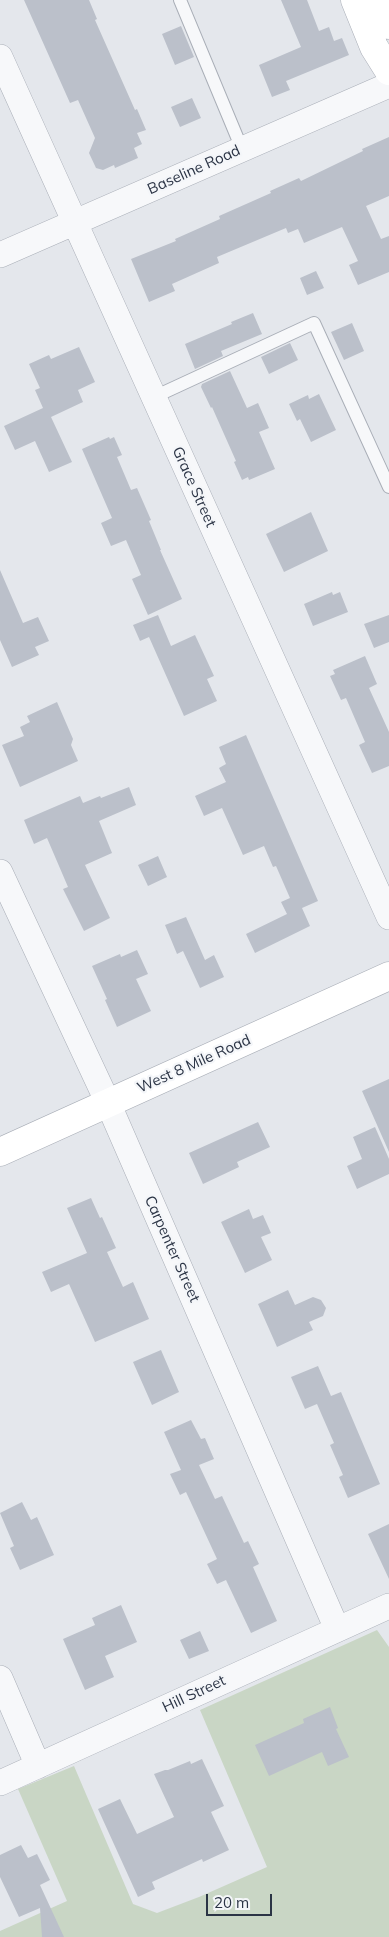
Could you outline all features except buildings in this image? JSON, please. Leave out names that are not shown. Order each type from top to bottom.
[{"type":"main road","points":[[355,0],[374,47],[389,71]]},
{"type":"main road","points":[[379,0],[389,25]]},
{"type":"main road","name":"West 8 Mile Road","points":[[0,1152],[389,976]]},
{"type":"street","name":"Grace Street","points":[[0,57],[389,917]]},
{"type":"street","name":"Baseline Road","points":[[0,255],[389,85]]},
{"type":"street","name":"Carpenter Street","points":[[0,872],[108,1103],[337,1629]]},
{"type":"street","name":"Hill Street","points":[[0,1783],[389,1606]]},
{"type":"street","points":[[0,1678],[38,1766]]},
{"type":"lane","points":[[180,0],[242,149]]},
{"type":"lane","points":[[154,397],[314,323],[389,487]]},
{"type":"green space","points":[[377,1630],[389,1647],[389,1937],[0,1937],[0,1931],[67,1901],[18,1789],[74,1766],[133,1904],[157,1913],[267,1867],[200,1710]]}]
